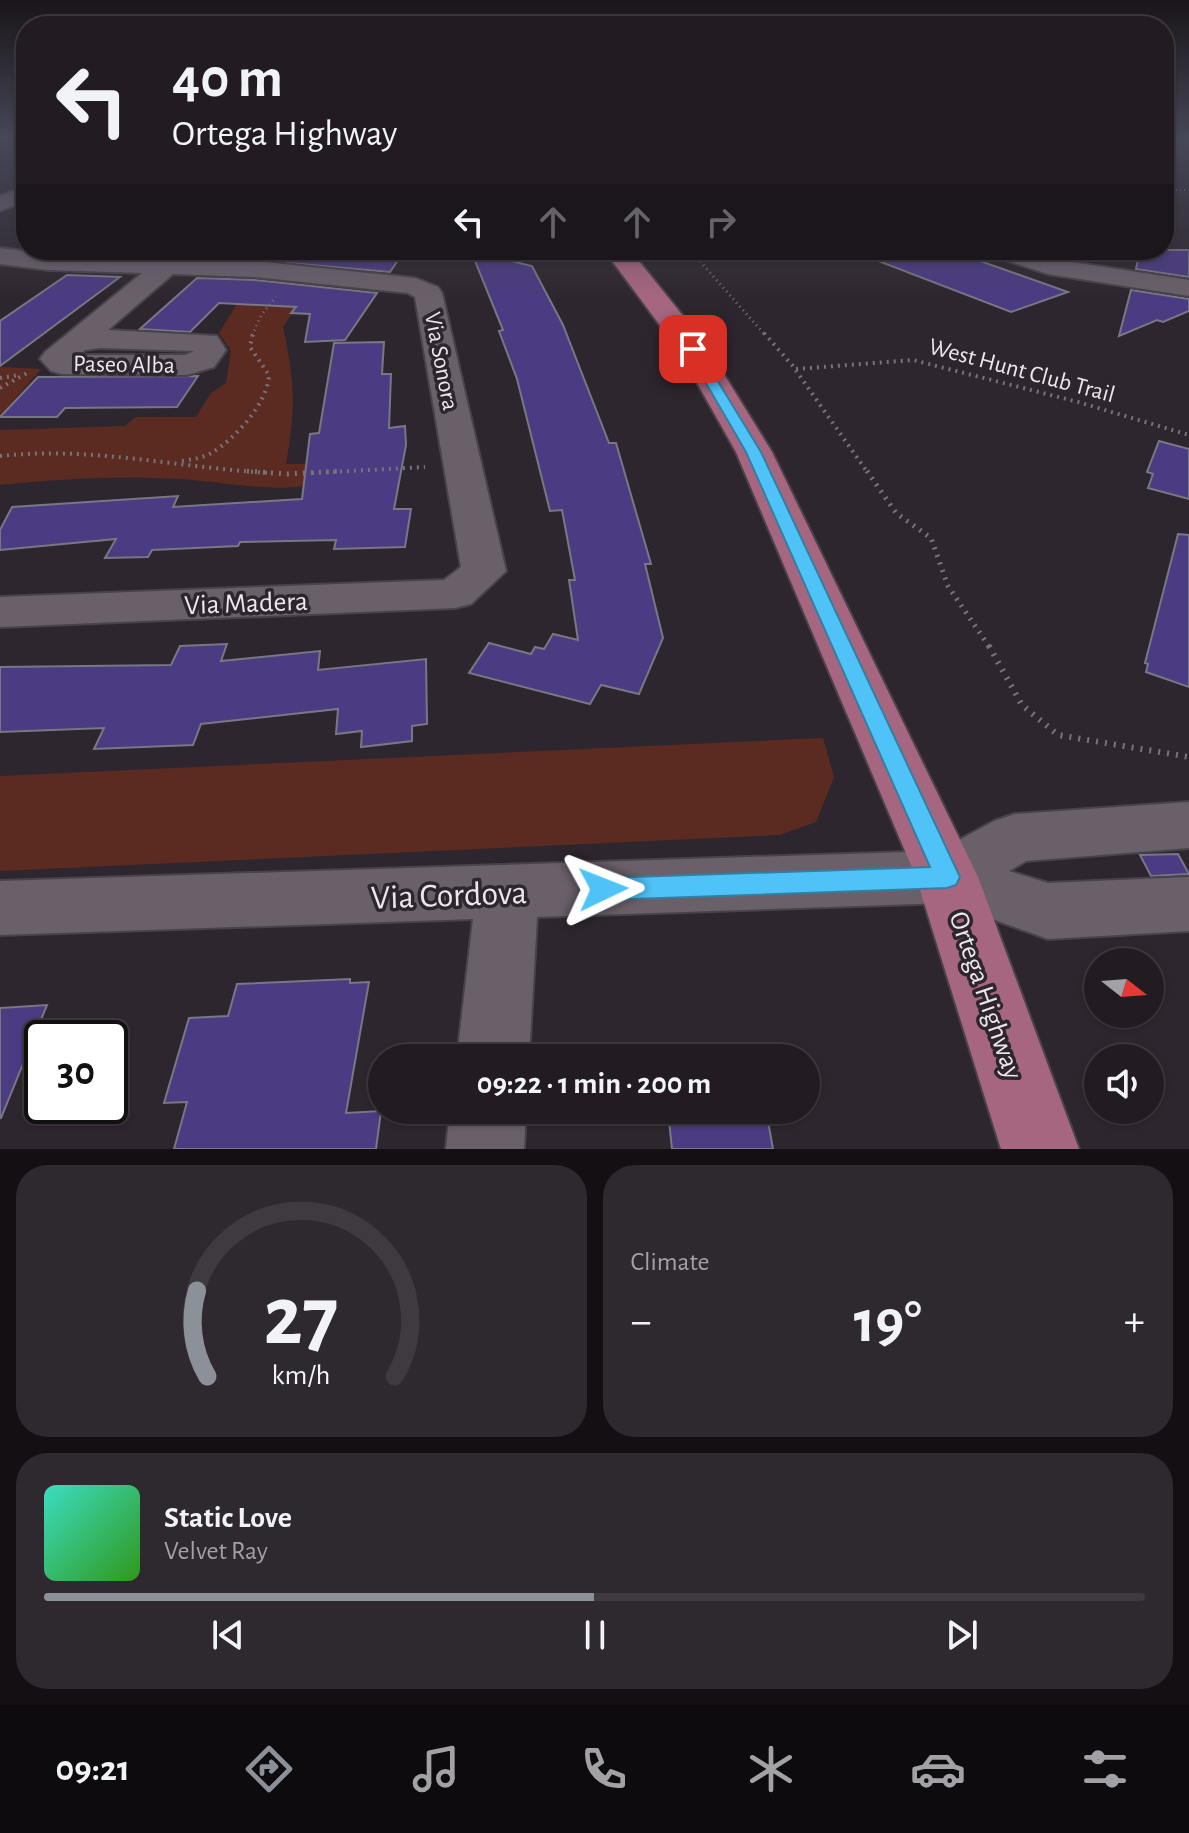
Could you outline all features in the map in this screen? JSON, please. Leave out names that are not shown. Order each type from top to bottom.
[{"type":"main road","name":"Ortega Highway","points":[[625,260],[693,349],[754,452],[947,877],[1040,1149]]},
{"type":"street","name":"Via Sonora","points":[[33,260],[300,274],[415,286],[428,293],[484,571]]},
{"type":"street","points":[[1030,260],[1048,266],[1189,288]]},
{"type":"street","name":"Paseo Alba","points":[[168,265],[73,343],[100,339],[206,342]]},
{"type":"street","name":"Via Madera","points":[[0,612],[455,594],[484,571]]},
{"type":"street","points":[[947,877],[1015,838],[1189,825]]},
{"type":"street","points":[[947,877],[1048,911],[1189,904]]},
{"type":"street","name":"Via Cordova","points":[[0,908],[947,877]]},
{"type":"street","points":[[494,1044],[507,892]]},
{"type":"street","points":[[485,1149],[487,1124]]},
{"type":"path","points":[[699,260],[795,369],[896,513],[931,538],[948,586],[988,644],[1022,705],[1058,735],[1189,757]]},
{"type":"path","points":[[177,461],[214,452],[238,430],[264,392],[269,379],[263,363],[250,347],[252,333],[268,304],[300,274]]},
{"type":"path","name":"West Hunt Club Trail","points":[[795,369],[913,360],[1078,402],[1189,435]]},
{"type":"path","points":[[0,378],[24,374]]},
{"type":"path","points":[[0,454],[114,453],[272,473],[407,467],[464,469]]},
{"type":"shaded area","points":[[264,279],[318,285],[301,300],[283,327],[293,395],[286,464],[307,464],[312,485],[262,487],[134,477],[0,485],[0,430],[125,426],[136,417],[196,417],[211,393],[226,383],[231,351],[219,333],[237,304]]},
{"type":"shaded area","points":[[0,367],[41,369],[0,416]]},
{"type":"shaded area","points":[[823,738],[834,777],[816,822],[780,835],[0,871],[0,776]]},
{"type":"building","points":[[1174,250],[1189,250],[1189,277],[1136,269],[1138,260],[1174,260]]},
{"type":"building","points":[[255,260],[398,260],[390,272]]},
{"type":"building","points":[[475,260],[508,260],[532,266],[563,325],[609,443],[616,443],[651,564],[645,564],[663,638],[639,694],[601,685],[590,704],[469,673],[489,643],[531,654],[535,647],[544,649],[553,634],[578,640],[569,580],[575,580],[562,510],[550,511],[517,379],[499,331],[503,330]]},
{"type":"building","points":[[876,260],[977,260],[1068,292],[1011,312]]},
{"type":"building","points":[[67,275],[120,277],[0,366],[0,321]]},
{"type":"building","points":[[197,278],[255,280],[377,293],[345,340],[305,342],[310,314],[291,313],[296,307],[219,303],[190,332],[140,329]]},
{"type":"building","points":[[1131,290],[1189,299],[1189,311],[1119,336]]},
{"type":"building","points":[[384,342],[382,374],[391,374],[389,428],[405,426],[406,445],[394,509],[411,509],[405,547],[334,549],[336,540],[240,542],[238,546],[152,550],[148,557],[105,558],[116,539],[0,550],[0,530],[12,507],[178,496],[173,507],[302,499],[310,434],[319,433],[334,343]]},
{"type":"building","points":[[198,376],[177,407],[65,408],[57,417],[0,417],[38,377]]},
{"type":"building","points":[[1159,441],[1189,449],[1189,499],[1148,488],[1153,474],[1147,472]]},
{"type":"building","points":[[1178,534],[1189,535],[1189,687],[1146,672],[1148,664],[1145,663]]},
{"type":"building","points":[[227,644],[221,661],[320,651],[318,670],[426,659],[427,724],[412,726],[412,741],[361,747],[362,731],[336,734],[338,709],[201,724],[193,745],[94,749],[104,728],[0,732],[0,667],[171,665],[180,646]]},
{"type":"building","points":[[1178,854],[1189,874],[1151,876],[1140,855]]},
{"type":"building","points":[[350,979],[350,983],[369,982],[346,1113],[368,1112],[368,1124],[379,1124],[376,1149],[174,1149],[187,1102],[164,1103],[189,1018],[228,1016],[237,984]]},
{"type":"building","points":[[47,1005],[41,1020],[24,1020],[24,1062],[1,1118],[0,1118],[0,1008]]},
{"type":"building","points":[[669,1124],[769,1124],[773,1149],[672,1149]]},
{"type":"route","points":[[603,889],[947,877],[754,452],[693,349]]}]
